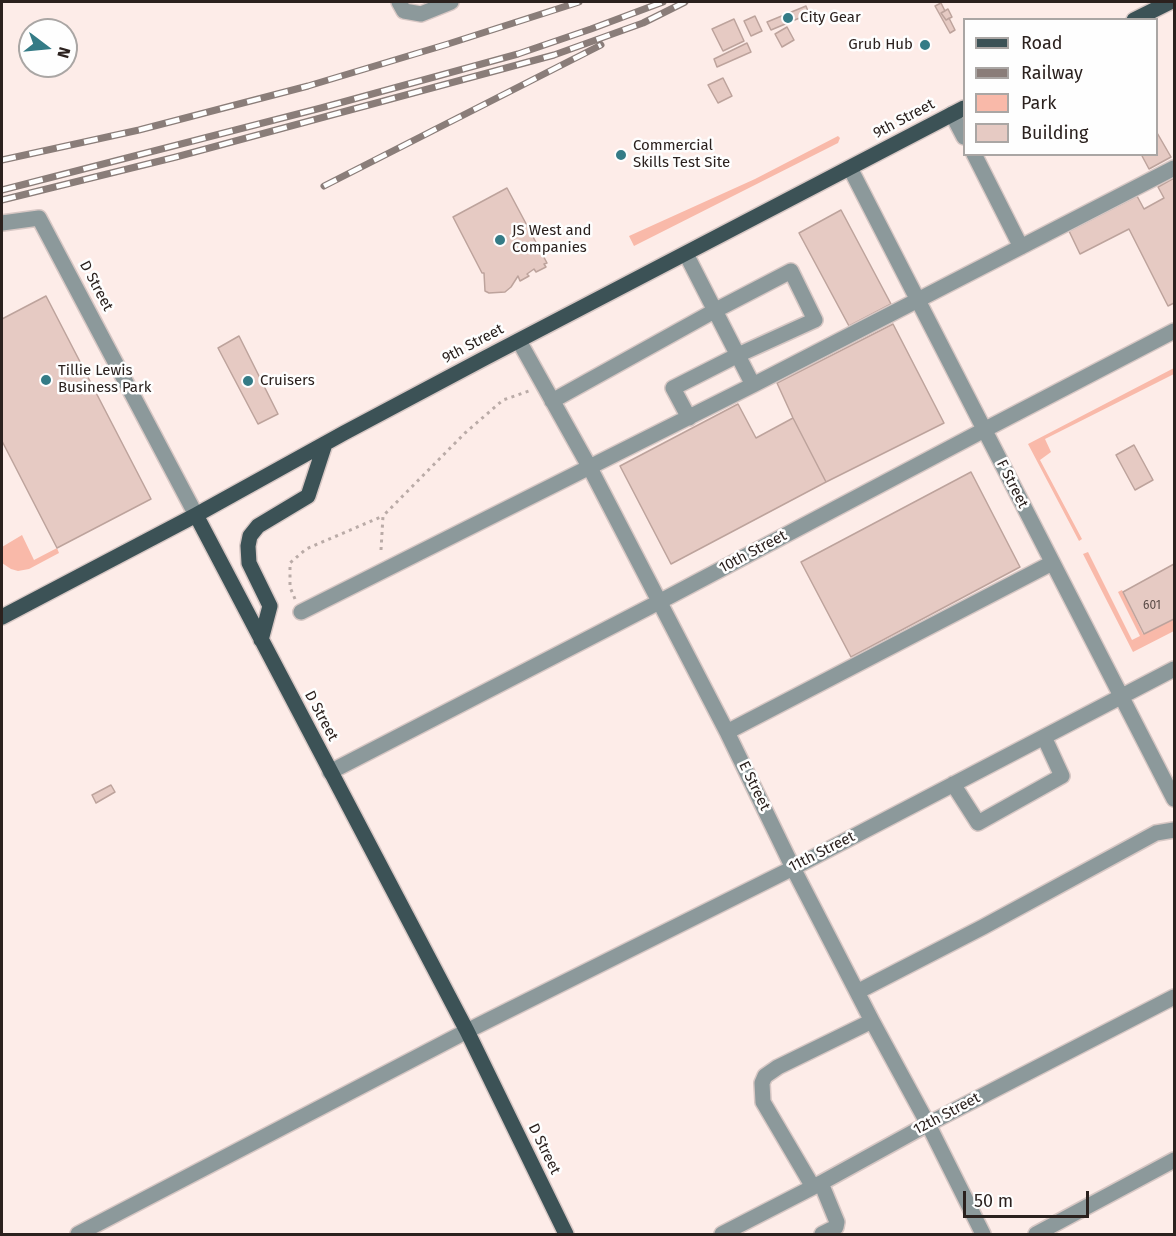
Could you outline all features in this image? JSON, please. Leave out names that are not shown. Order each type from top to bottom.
[{"type":"main road","points":[[1138,18],[1170,2]]},
{"type":"main road","name":"9th Street","points":[[2,617],[519,341],[958,111]]},
{"type":"main road","points":[[261,640],[270,606],[249,563],[250,536],[258,526],[308,496],[325,444]]},
{"type":"main road","name":"D Street","points":[[196,515],[467,1031],[566,1234]]},
{"type":"street","points":[[399,2],[404,11],[421,14],[451,2]]},
{"type":"street","points":[[958,111],[963,133]]},
{"type":"street","points":[[975,156],[1021,247]]},
{"type":"street","name":"F Street","points":[[850,168],[1174,799]]},
{"type":"street","points":[[301,612],[689,418],[1174,168]]},
{"type":"street","name":"D Street","points":[[2,223],[39,218],[196,515]]},
{"type":"street","points":[[686,254],[753,385]]},
{"type":"street","points":[[548,394],[791,271],[814,320],[673,388],[689,418]]},
{"type":"street","name":"10th Street","points":[[330,772],[1174,331]]},
{"type":"street","name":"E Street","points":[[519,341],[590,468],[727,732],[793,868],[928,1124],[983,1234]]},
{"type":"street","points":[[727,732],[1052,563]]},
{"type":"street","name":"11th Street","points":[[78,1234],[467,1031],[793,868],[1174,669]]},
{"type":"street","points":[[953,784],[978,823],[1062,776],[1044,737]]},
{"type":"street","points":[[858,992],[1156,833],[1174,830]]},
{"type":"street","name":"12th Street","points":[[722,1234],[1174,997]]},
{"type":"street","points":[[822,1234],[836,1227],[837,1222],[817,1185],[763,1102],[762,1083],[765,1076],[778,1067],[872,1021]]},
{"type":"street","points":[[1036,1234],[1174,1160]]},
{"type":"path","points":[[301,612],[290,587],[290,563],[306,549],[382,516],[465,433],[503,400],[523,392],[548,394]]},
{"type":"path","points":[[381,550],[382,516]]},
{"type":"green space","points":[[838,136],[840,138],[838,143],[634,246],[629,236],[755,179]]},
{"type":"green space","points":[[1174,368],[1174,374],[1045,439],[1051,452],[1040,460],[1082,539],[1079,541],[1028,444]]},
{"type":"green space","points":[[22,535],[34,560],[57,548],[59,553],[29,569],[18,571],[11,569],[2,563],[2,547]]},
{"type":"green space","points":[[1088,552],[1132,640],[1140,636],[1118,592],[1122,590],[1143,634],[1174,619],[1174,631],[1133,652],[1083,554]]},
{"type":"building","points":[[941,3],[945,11],[941,13],[946,20],[949,18],[955,30],[950,33],[935,6]]},
{"type":"building","name":"City Gear","points":[[806,6],[809,14],[771,30],[767,22]]},
{"type":"building","points":[[948,9],[952,17],[946,20],[941,13]]},
{"type":"building","points":[[755,16],[762,31],[751,36],[744,21]]},
{"type":"building","points":[[734,19],[744,41],[723,51],[712,29]]},
{"type":"building","points":[[787,27],[794,40],[782,47],[775,34]]},
{"type":"building","points":[[747,43],[751,52],[717,67],[714,59]]},
{"type":"building","points":[[723,78],[732,96],[718,103],[708,85]]},
{"type":"building","points":[[1158,134],[1171,157],[1149,169],[1142,156],[1158,156]]},
{"type":"building","points":[[1174,178],[1174,303],[1168,306],[1129,229],[1080,254],[1069,231],[1137,196],[1144,209],[1164,198],[1158,187]]},
{"type":"building","name":"JS West and Companies","points":[[507,188],[547,263],[544,264],[546,267],[536,272],[534,269],[527,274],[529,276],[520,281],[518,276],[505,292],[489,293],[485,291],[484,273],[453,217]]},
{"type":"building","points":[[841,210],[891,304],[849,326],[799,233]]},
{"type":"building","name":"Tillie Lewis Business Park","points":[[46,296],[151,499],[57,548],[2,441],[2,319]]},
{"type":"building","points":[[893,324],[944,423],[826,482],[777,383]]},
{"type":"building","name":"Cruisers","points":[[239,336],[278,414],[258,424],[218,348]]},
{"type":"building","points":[[738,404],[756,438],[793,418],[826,482],[671,564],[620,466]]},
{"type":"building","points":[[1134,445],[1153,480],[1135,490],[1116,455]]},
{"type":"building","points":[[971,472],[1020,567],[851,657],[801,562]]},
{"type":"building","points":[[1174,564],[1174,619],[1144,634],[1123,592]]},
{"type":"building","points":[[111,785],[115,792],[96,803],[92,795]]},
{"type":"railway","points":[[2,160],[139,130],[308,86],[579,2]]},
{"type":"railway","points":[[2,190],[321,108],[518,54],[663,2]]},
{"type":"railway","points":[[2,200],[176,157],[554,55],[643,23],[685,2]]},
{"type":"railway","points":[[324,186],[601,45]]},
{"type":"place","name":"City Gear","points":[[788,18]]},
{"type":"place","name":"Grub Hub","points":[[925,45]]},
{"type":"place","name":"Commercial Skills Test Site","points":[[621,155]]},
{"type":"place","name":"JS West and Companies","points":[[500,240]]},
{"type":"place","name":"Tillie Lewis Business Park","points":[[46,380]]},
{"type":"place","name":"Cruisers","points":[[248,381]]}]
